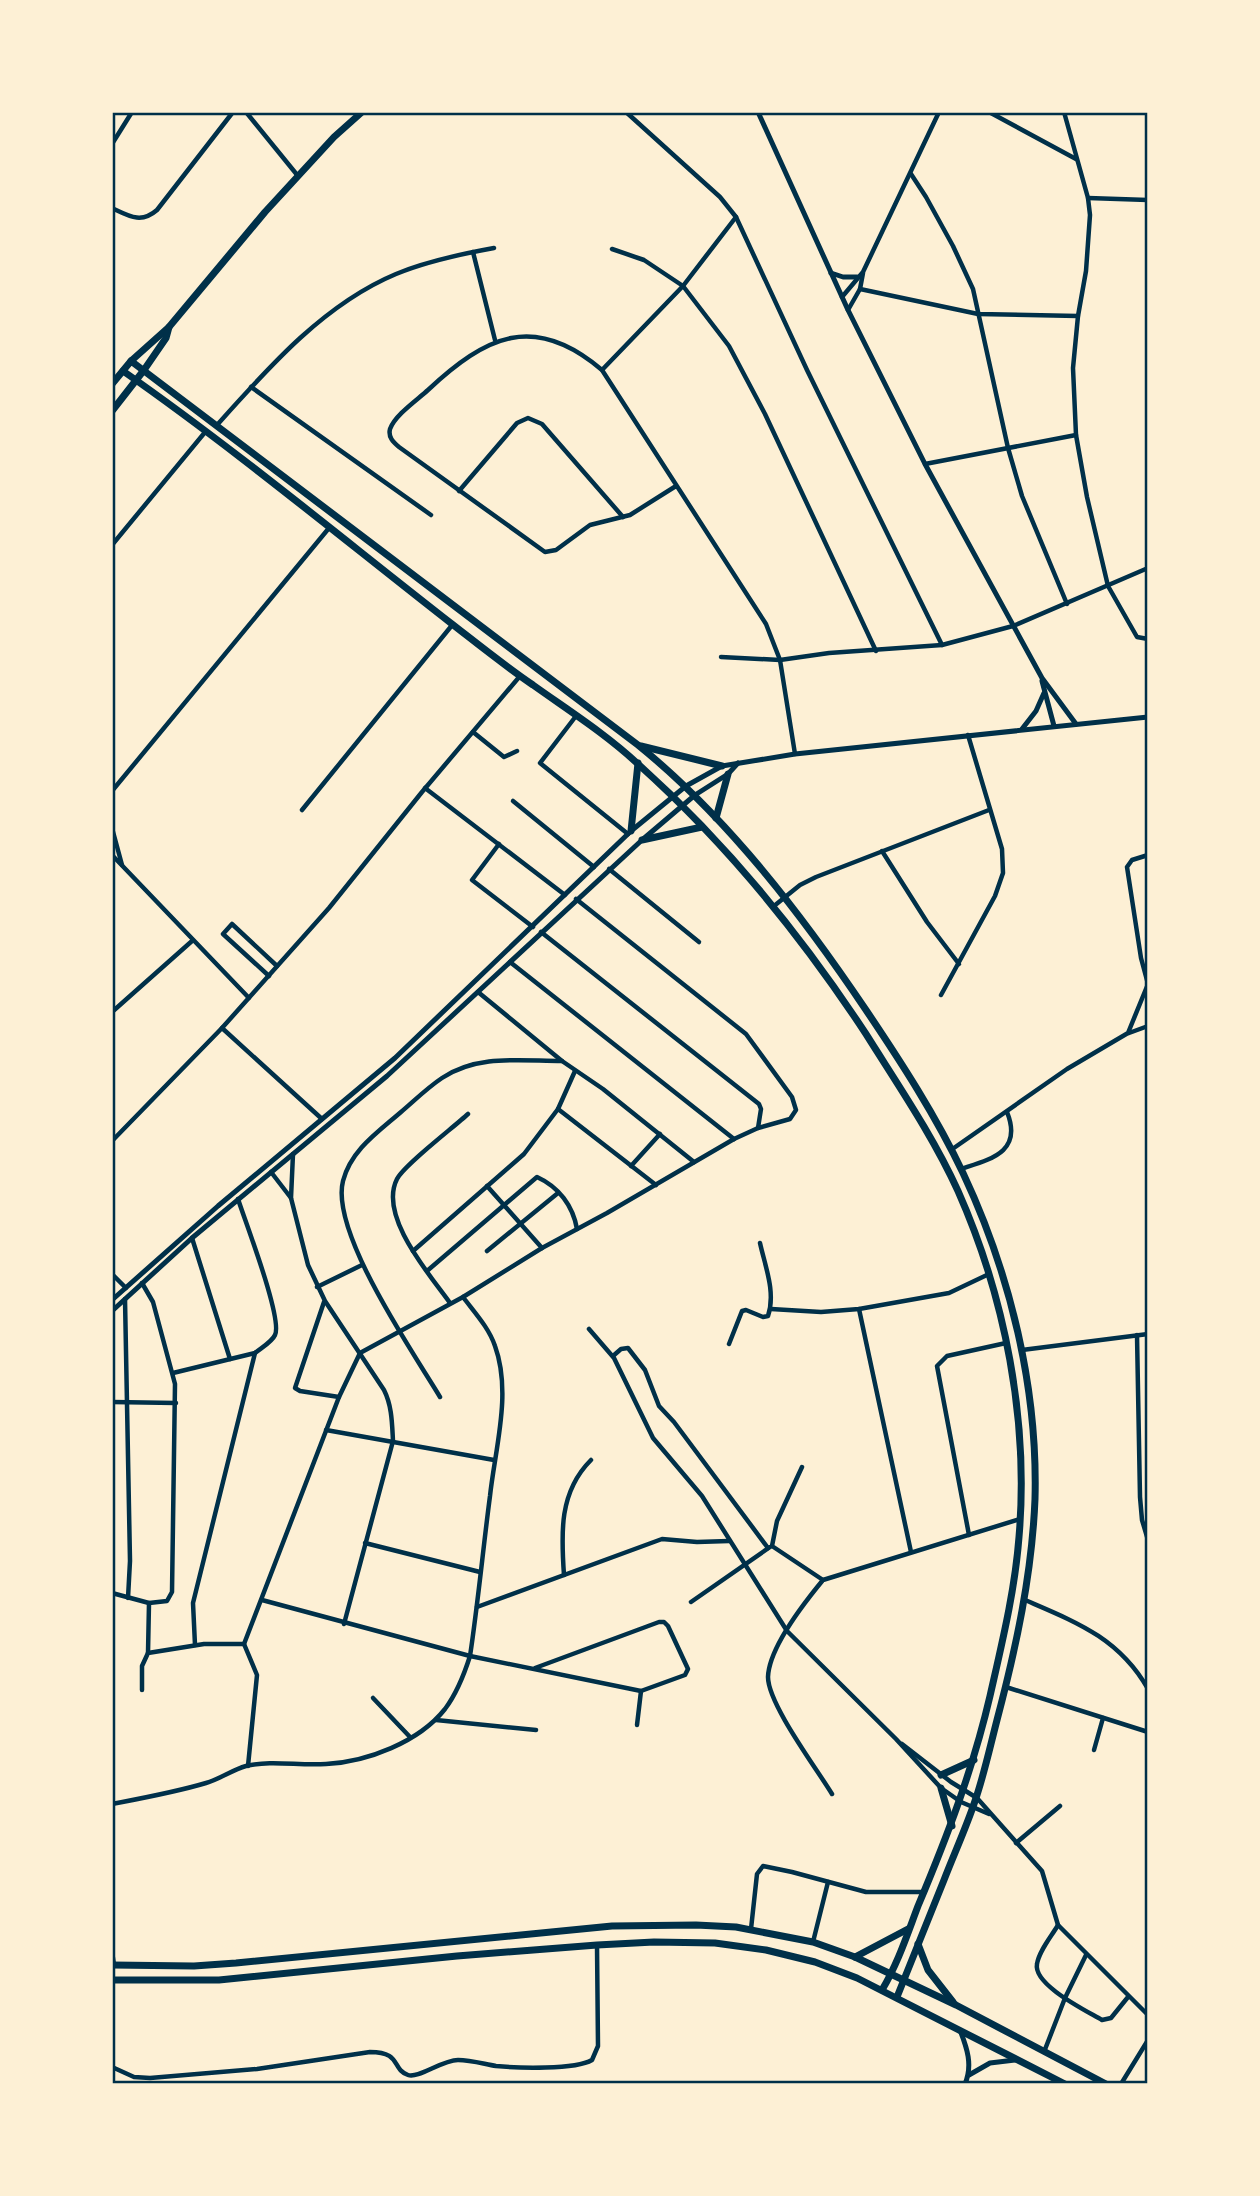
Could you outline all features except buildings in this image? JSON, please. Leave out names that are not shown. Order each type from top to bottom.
[{"type":"main road","points":[[112,384],[131,361],[169,327],[298,176],[334,137],[362,112]]},
{"type":"main road","points":[[112,411],[166,338],[169,327]]},
{"type":"main road","points":[[131,361],[638,745],[695,795],[784,897],[830,957],[876,1025],[961,1169],[997,1259],[1022,1350],[1032,1427],[1035,1498],[1024,1599],[1006,1687],[976,1798],[897,1997]]},
{"type":"main road","points":[[122,371],[206,430],[453,625],[638,764],[683,806],[774,906],[816,958],[935,1146],[957,1188],[989,1274],[1006,1342],[1016,1399],[1020,1454],[1020,1518],[1005,1629],[974,1759],[952,1826],[892,1973],[882,1990]]},
{"type":"main road","points":[[126,394],[134,389],[150,390]]},
{"type":"main road","points":[[638,745],[722,766]]},
{"type":"main road","points":[[630,833],[638,764]]},
{"type":"main road","points":[[716,818],[728,774]]},
{"type":"main road","points":[[642,840],[702,827]]},
{"type":"main road","points":[[941,1775],[974,1759]]},
{"type":"main road","points":[[941,1788],[952,1826]]},
{"type":"main road","points":[[113,1965],[194,1966],[236,1963],[572,1930],[696,1925],[751,1929],[813,1942],[892,1973],[1106,2084]]},
{"type":"main road","points":[[855,1957],[909,1929]]},
{"type":"main road","points":[[572,1930],[573,1947]]},
{"type":"main road","points":[[112,1982],[255,1977],[597,1945],[715,1942],[815,1962],[897,1997],[1065,2084]]},
{"type":"main road","points":[[918,1943],[928,1970],[956,2005]]},
{"type":"street","points":[[112,144],[132,112]]},
{"type":"street","points":[[112,208],[139,219],[150,216],[233,112]]},
{"type":"street","points":[[246,112],[298,176]]},
{"type":"street","points":[[626,112],[720,197],[736,217],[807,370],[942,645]]},
{"type":"street","points":[[758,112],[848,310],[925,464],[1042,678],[1076,724]]},
{"type":"street","points":[[848,310],[860,289],[863,272],[939,112]]},
{"type":"street","points":[[989,112],[1076,159]]},
{"type":"street","points":[[1065,112],[1090,215],[1086,271],[1073,368],[1076,435],[1108,586],[1138,637],[1148,639]]},
{"type":"street","points":[[911,174],[926,197],[975,295],[1008,448],[1022,496],[1067,604]]},
{"type":"street","points":[[1088,198],[1148,200]]},
{"type":"street","points":[[602,370],[683,286],[736,217]]},
{"type":"street","points":[[217,425],[251,387],[320,321],[368,288],[432,261],[494,248]]},
{"type":"street","points":[[612,249],[644,260],[683,286],[740,364],[876,650]]},
{"type":"street","points":[[472,252],[495,341]]},
{"type":"street","points":[[842,297],[863,272]]},
{"type":"street","points":[[831,273],[843,277],[857,277]]},
{"type":"street","points":[[860,289],[978,314],[1078,316]]},
{"type":"street","points":[[676,485],[624,518],[590,524],[556,550],[545,552],[399,447],[390,436],[391,426],[469,355],[495,341],[530,338],[554,340],[586,356],[602,370],[766,624],[780,660],[795,754]]},
{"type":"street","points":[[251,387],[431,515]]},
{"type":"street","points":[[460,491],[517,423],[528,418],[542,424],[624,518]]},
{"type":"street","points":[[112,545],[206,430]]},
{"type":"street","points":[[925,464],[1076,435]]},
{"type":"street","points":[[112,792],[330,528]]},
{"type":"street","points":[[721,657],[780,660],[829,653],[942,645],[1013,626],[1148,568]]},
{"type":"street","points":[[302,810],[453,625]]},
{"type":"street","points":[[112,1140],[222,1028],[277,967],[520,676]]},
{"type":"street","points":[[1042,678],[1054,726]]},
{"type":"street","points":[[1021,729],[1036,711],[1044,693]]},
{"type":"street","points":[[576,716],[540,763],[630,833]]},
{"type":"street","points":[[112,1300],[218,1206],[405,1049],[630,833],[685,786],[722,766],[795,754],[1148,717]]},
{"type":"street","points":[[473,732],[504,757],[517,751]]},
{"type":"street","points":[[941,995],[995,896],[1003,873],[1002,849],[968,734]]},
{"type":"street","points":[[112,1311],[192,1238],[387,1076],[642,840],[695,795],[728,774],[738,763]]},
{"type":"street","points":[[425,788],[565,896]]},
{"type":"street","points":[[513,802],[594,867]]},
{"type":"street","points":[[774,906],[816,877],[989,810]]},
{"type":"street","points":[[112,828],[122,866]]},
{"type":"street","points":[[499,844],[472,880],[533,927]]},
{"type":"street","points":[[882,851],[927,922],[959,964]]},
{"type":"street","points":[[112,855],[249,998]]},
{"type":"street","points":[[1128,1033],[1148,984],[1141,958],[1127,867],[1132,860],[1148,855]]},
{"type":"street","points":[[609,869],[699,942]]},
{"type":"street","points":[[248,1766],[257,1675],[244,1644],[339,1397],[360,1353],[463,1297],[542,1248],[734,1139],[758,1128],[790,1119],[794,1115],[796,1104],[748,1036],[576,899]]},
{"type":"street","points":[[269,976],[223,934],[232,924],[277,967]]},
{"type":"street","points":[[541,932],[759,1104],[761,1109],[758,1128]]},
{"type":"street","points":[[112,1012],[192,941]]},
{"type":"street","points":[[510,962],[734,1139]]},
{"type":"street","points":[[478,992],[562,1061],[603,1089],[694,1162]]},
{"type":"street","points":[[951,1150],[1067,1069],[1128,1033],[1148,1027]]},
{"type":"street","points":[[222,1028],[322,1119]]},
{"type":"street","points":[[440,1397],[362,1265],[349,1227],[342,1194],[350,1164],[366,1141],[442,1077],[460,1068],[499,1059],[562,1061]]},
{"type":"street","points":[[413,1251],[524,1154],[558,1109],[575,1071]]},
{"type":"street","points":[[558,1109],[656,1185]]},
{"type":"street","points":[[961,1169],[1001,1154],[1007,1147],[1011,1132],[1007,1112]]},
{"type":"street","points":[[450,1303],[413,1251],[397,1217],[392,1194],[397,1179],[468,1114]]},
{"type":"street","points":[[631,1166],[660,1134]]},
{"type":"street","points":[[293,1153],[291,1198],[305,1254],[325,1301],[388,1398],[393,1441],[344,1624]]},
{"type":"street","points":[[271,1172],[291,1198]]},
{"type":"street","points":[[428,1270],[537,1177],[572,1208],[577,1229]]},
{"type":"street","points":[[487,1186],[542,1248]]},
{"type":"street","points":[[487,1251],[558,1193]]},
{"type":"street","points":[[173,1373],[255,1353],[275,1335],[276,1317],[238,1199]]},
{"type":"street","points":[[192,1238],[230,1359]]},
{"type":"street","points":[[729,1344],[742,1311],[763,1317],[768,1316],[771,1309],[771,1289],[760,1243]]},
{"type":"street","points":[[317,1287],[362,1265]]},
{"type":"street","points":[[112,1274],[126,1287]]},
{"type":"street","points":[[771,1309],[813,1312],[859,1309],[949,1293],[989,1274]]},
{"type":"street","points":[[112,1593],[149,1603],[167,1601],[172,1592],[176,1403],[173,1373],[153,1302],[141,1282]]},
{"type":"street","points":[[112,1804],[206,1783],[248,1766],[327,1764],[377,1753],[410,1737],[435,1720],[456,1691],[470,1656],[494,1460],[502,1418],[499,1360],[491,1336],[463,1297]]},
{"type":"street","points":[[125,1298],[130,1561],[128,1598]]},
{"type":"street","points":[[325,1301],[295,1388],[339,1397]]},
{"type":"street","points":[[859,1309],[911,1552]]},
{"type":"street","points":[[589,1329],[613,1356],[653,1438],[702,1496],[787,1631],[896,1739],[941,1788],[961,1802],[989,1814]]},
{"type":"street","points":[[1022,1350],[1148,1334]]},
{"type":"street","points":[[1137,1335],[1140,1496],[1142,1520],[1148,1540]]},
{"type":"street","points":[[969,1535],[937,1366],[947,1356],[1006,1342]]},
{"type":"street","points":[[613,1356],[624,1348],[632,1352],[645,1370],[659,1406],[770,1547],[823,1580]]},
{"type":"street","points":[[195,1645],[193,1603],[255,1353]]},
{"type":"street","points":[[112,1402],[176,1403]]},
{"type":"street","points":[[326,1430],[494,1460]]},
{"type":"street","points":[[564,1574],[563,1521],[566,1499],[578,1475],[591,1460]]},
{"type":"street","points":[[691,1602],[770,1547],[777,1521],[802,1467]]},
{"type":"street","points":[[832,1794],[785,1719],[770,1689],[768,1678],[772,1659],[787,1631],[823,1580],[1020,1518]]},
{"type":"street","points":[[477,1607],[662,1539],[730,1541]]},
{"type":"street","points":[[365,1542],[480,1572]]},
{"type":"street","points":[[1024,1599],[1100,1636],[1138,1671],[1148,1689]]},
{"type":"street","points":[[262,1600],[470,1656],[641,1691],[685,1675],[688,1669],[664,1622],[535,1668]]},
{"type":"street","points":[[142,1690],[142,1665],[148,1653],[149,1603]]},
{"type":"street","points":[[148,1653],[195,1645],[244,1644]]},
{"type":"street","points":[[1006,1687],[1148,1732]]},
{"type":"street","points":[[637,1725],[641,1691]]},
{"type":"street","points":[[373,1698],[410,1737]]},
{"type":"street","points":[[1094,1750],[1103,1718]]},
{"type":"street","points":[[435,1720],[536,1730]]},
{"type":"street","points":[[896,1739],[941,1775],[976,1798],[1038,1866],[1044,1876],[1058,1925],[1148,2015]]},
{"type":"street","points":[[1016,1843],[1060,1805]]},
{"type":"street","points":[[751,1929],[757,1874],[762,1867],[772,1867],[875,1894],[908,1891],[924,1893]]},
{"type":"street","points":[[813,1942],[828,1882]]},
{"type":"street","points":[[1058,1925],[1038,1960],[1037,1970],[1042,1980],[1065,1998],[1105,2020],[1111,2018],[1128,1997]]},
{"type":"street","points":[[112,2067],[134,2077],[150,2078],[257,2069],[383,2052],[397,2062],[401,2071],[412,2076],[447,2061],[462,2060],[499,2066],[577,2067],[592,2060],[598,2046],[597,1945]]},
{"type":"street","points":[[112,1951],[113,1965]]},
{"type":"street","points":[[1044,2052],[1065,1998],[1086,1955]]},
{"type":"street","points":[[960,2030],[968,2055],[969,2075],[965,2084]]},
{"type":"street","points":[[1121,2084],[1148,2040]]},
{"type":"street","points":[[969,2075],[990,2063],[1021,2060]]}]
